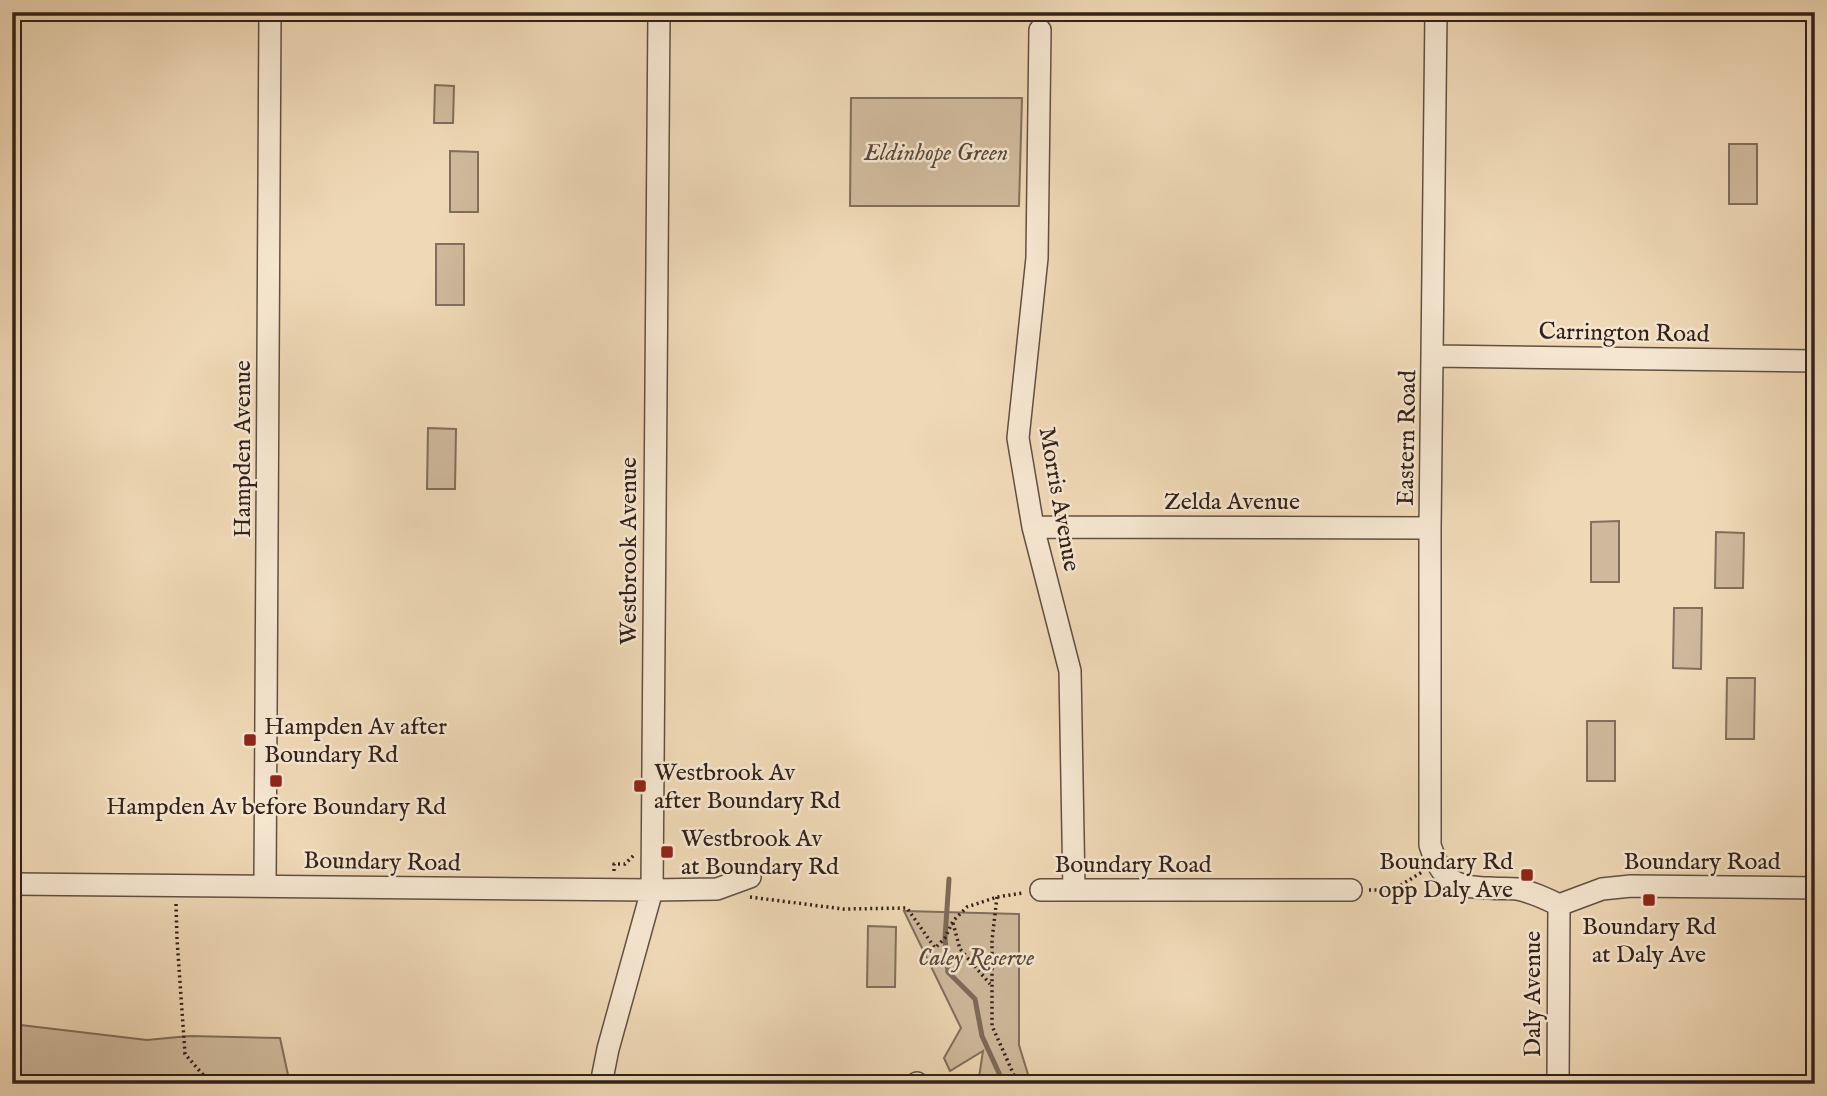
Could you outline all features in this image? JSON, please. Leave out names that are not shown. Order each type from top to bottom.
[{"type":"street","name":"Hampden Avenue","points":[[265,887],[271,12]]},
{"type":"street","name":"Westbrook Avenue","points":[[601,1084],[608,1049],[652,890],[659,12]]},
{"type":"street","name":"Eastern Road","points":[[1436,12],[1430,528],[1430,845],[1436,864]]},
{"type":"street","name":"Morris Avenue","points":[[1040,30],[1037,258],[1017,438],[1033,527],[1070,671],[1074,890]]},
{"type":"street","name":"Carrington Road","points":[[1433,356],[1815,361]]},
{"type":"street","name":"Zelda Avenue","points":[[1033,527],[1430,528]]},
{"type":"street","points":[[1436,864],[1448,879],[1470,888],[1515,889],[1539,895],[1559,905]]},
{"type":"street","name":"Boundary Road","points":[[12,884],[652,890],[717,889],[750,877]]},
{"type":"street","name":"Boundary Road","points":[[1559,905],[1602,889],[1630,886],[1815,888]]},
{"type":"street","name":"Boundary Road","points":[[1041,890],[1351,890]]},
{"type":"street","name":"Daly Avenue","points":[[1558,1084],[1559,905]]},
{"type":"path","points":[[1351,890],[1393,890],[1436,864]]},
{"type":"path","points":[[176,886],[185,1054],[211,1084]]},
{"type":"path","points":[[717,889],[761,900],[843,909],[907,908],[935,948],[967,906],[997,897],[1041,890]]},
{"type":"path","points":[[997,897],[992,940],[992,1026],[1018,1084]]},
{"type":"path","points":[[953,921],[960,949],[992,985]]},
{"type":"green space","points":[[435,85],[454,86],[453,123],[434,123]]},
{"type":"green space","name":"Eldinhope Green","points":[[851,98],[1022,98],[1019,206],[850,206]]},
{"type":"green space","points":[[1729,144],[1757,144],[1757,204],[1729,204]]},
{"type":"green space","points":[[450,151],[478,152],[478,212],[450,212]]},
{"type":"green space","points":[[436,244],[464,244],[464,305],[436,305]]},
{"type":"green space","points":[[428,428],[456,429],[455,489],[427,489]]},
{"type":"green space","points":[[1619,521],[1619,582],[1591,582],[1591,522]]},
{"type":"green space","points":[[1716,532],[1744,533],[1743,588],[1715,588]]},
{"type":"green space","points":[[1674,608],[1702,608],[1701,669],[1673,668]]},
{"type":"green space","points":[[1727,678],[1755,678],[1754,739],[1726,739]]},
{"type":"green space","points":[[1587,721],[1615,721],[1615,781],[1587,781]]},
{"type":"green space","name":"Caley Reserve","points":[[904,911],[1019,914],[1019,1045],[1031,1084],[978,1084],[983,1051],[950,1071],[944,1058],[961,1028]]},
{"type":"green space","points":[[868,926],[896,927],[895,987],[867,987]]},
{"type":"green space","points":[[12,1024],[147,1040],[189,1036],[280,1038],[290,1084],[12,1084]]},
{"type":"waterway","points":[[949,879],[945,938],[948,972],[975,999],[982,1036],[1004,1084]]},
{"type":"place","name":"Hampden Av after Boundary Rd","points":[[250,740]]},
{"type":"place","name":"Hampden Av before Boundary Rd","points":[[276,781]]},
{"type":"place","name":"Westbrook Av after Boundary Rd","points":[[640,786]]},
{"type":"place","name":"Westbrook Av at Boundary Rd","points":[[667,852]]},
{"type":"place","name":"Boundary Rd opp Daly Ave","points":[[1527,875]]},
{"type":"place","name":"Boundary Rd at Daly Ave","points":[[1649,900]]}]
